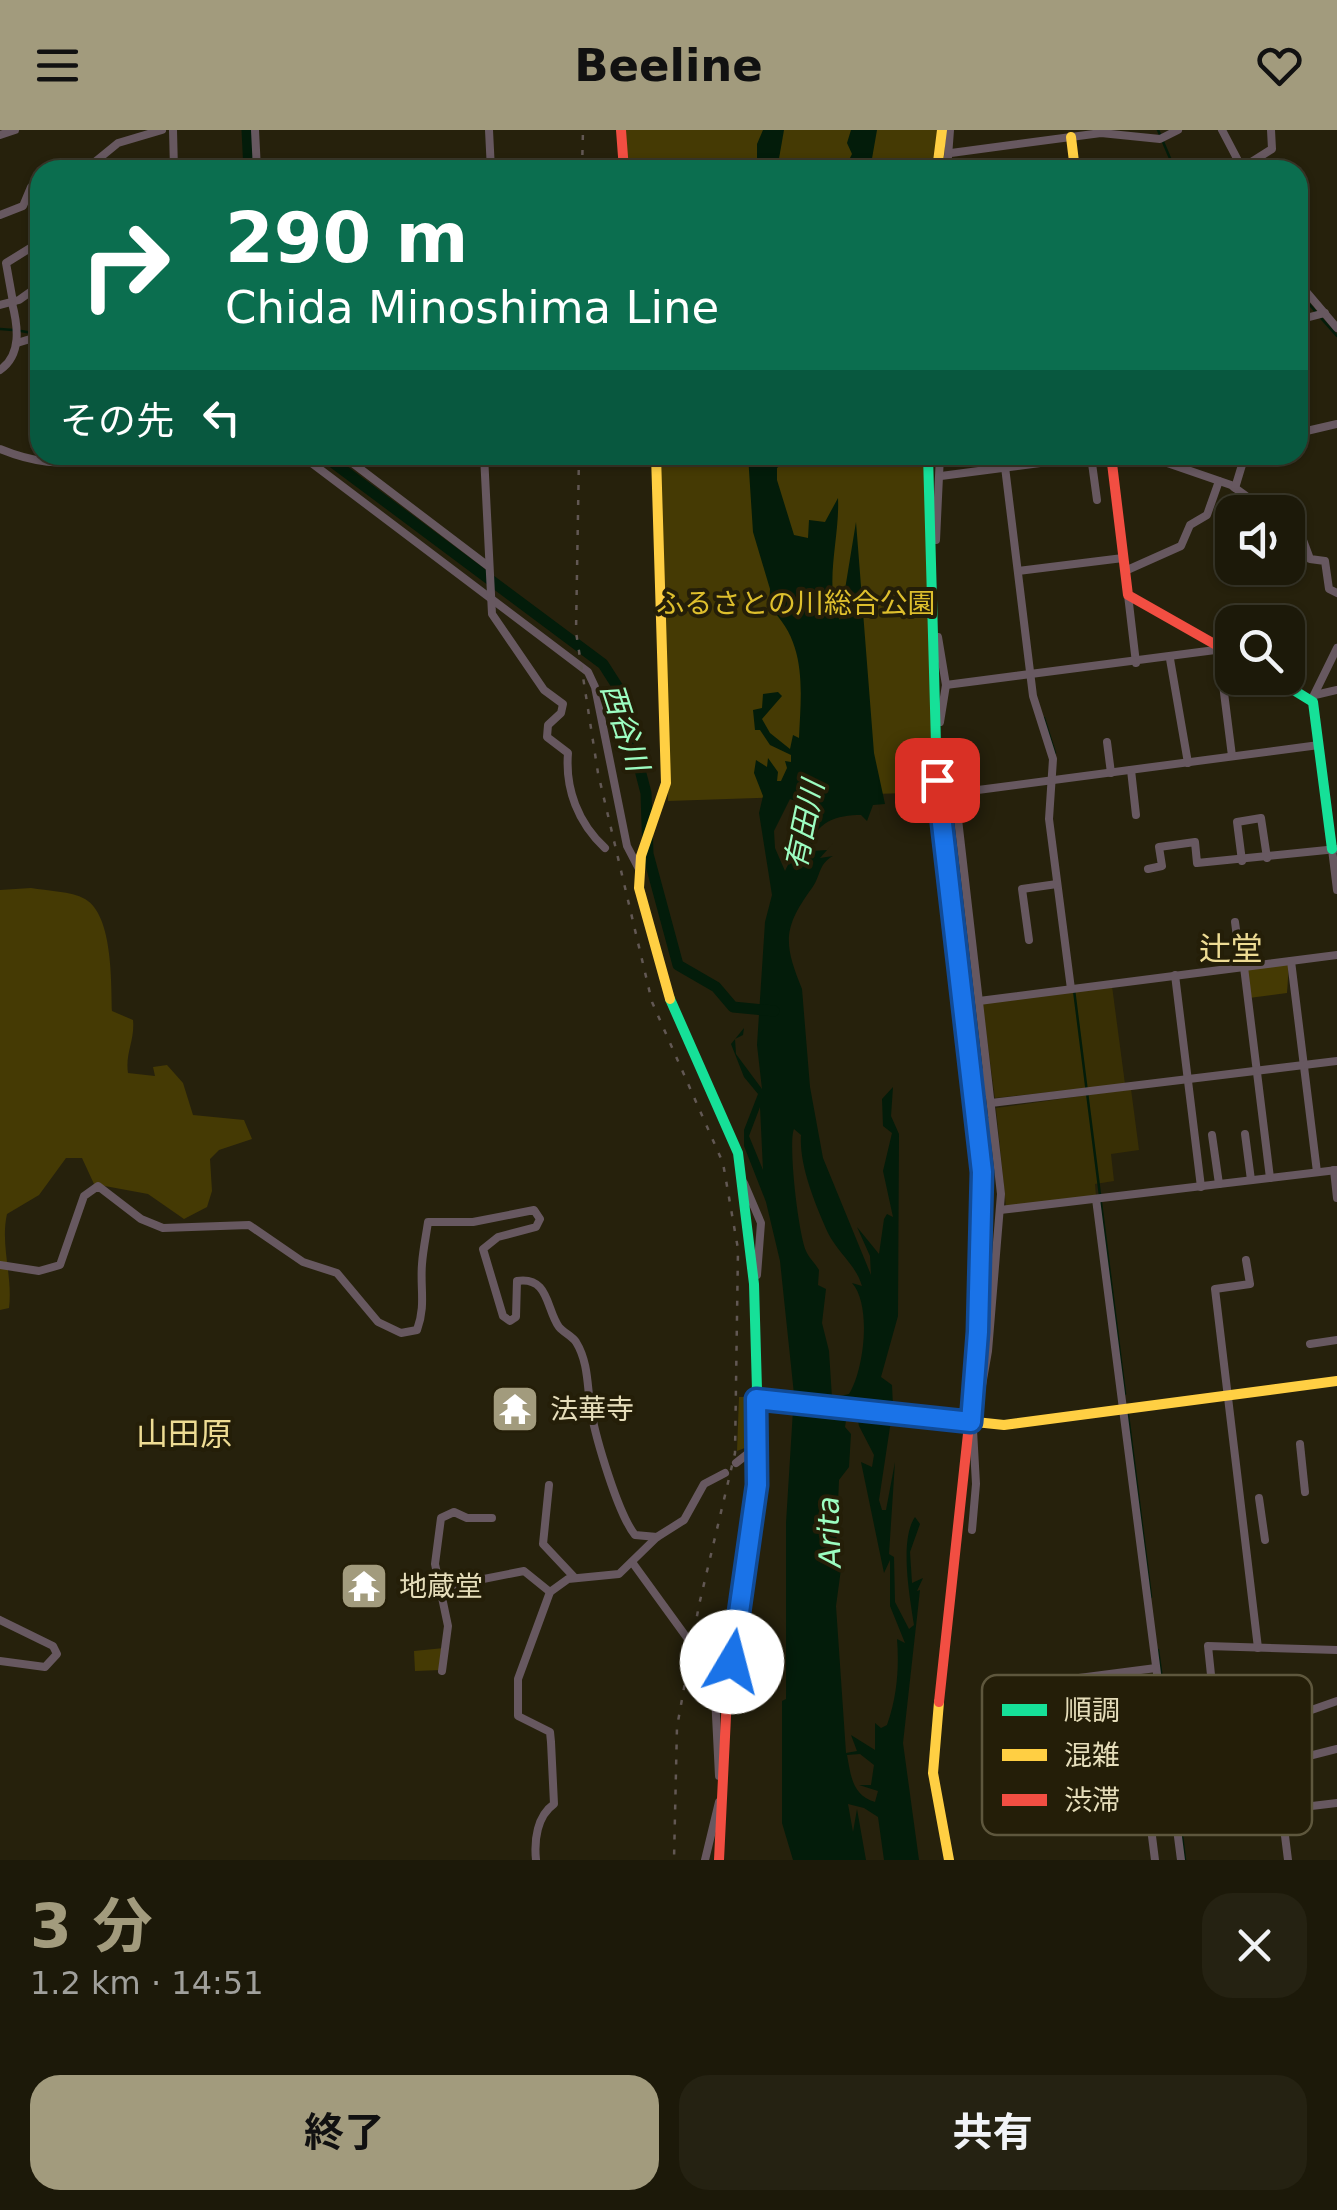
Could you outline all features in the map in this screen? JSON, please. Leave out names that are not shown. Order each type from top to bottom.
[{"type":"main road","points":[[621,130],[623,160]]},
{"type":"main road","points":[[938,160],[942,130]]},
{"type":"main road","points":[[1072,134],[1075,160]]},
{"type":"main road","points":[[656,465],[666,774],[660,812],[642,851],[642,904],[666,986],[733,1141],[742,1181],[754,1284],[759,1400],[757,1485],[736,1627],[720,1781],[719,1860]]},
{"type":"main road","points":[[928,465],[934,728],[982,1172],[978,1332],[934,1741],[933,1773],[949,1860]]},
{"type":"main road","points":[[1112,465],[1128,595],[1215,646]]},
{"type":"main road","points":[[1305,693],[1313,697],[1334,849]]},
{"type":"main road","points":[[759,1400],[1010,1424],[1337,1382]]},
{"type":"street","points":[[0,135],[15,130]]},
{"type":"street","points":[[116,130],[118,143]]},
{"type":"street","points":[[98,160],[118,143],[162,130]]},
{"type":"street","points":[[173,130],[174,160]]},
{"type":"street","points":[[255,130],[256,160]]},
{"type":"street","points":[[489,130],[490,160]]},
{"type":"street","points":[[949,160],[950,130]]},
{"type":"street","points":[[951,153],[1100,131],[1162,134],[1178,130]]},
{"type":"street","points":[[1222,130],[1238,160]]},
{"type":"street","points":[[1257,160],[1272,150],[1271,130]]},
{"type":"street","points":[[0,215],[24,206],[30,190]]},
{"type":"street","points":[[0,370],[8,365],[17,344],[6,263],[30,248]]},
{"type":"street","points":[[0,305],[12,303],[30,291]]},
{"type":"street","points":[[1308,293],[1337,328]]},
{"type":"street","points":[[1308,317],[1325,313]]},
{"type":"street","points":[[17,344],[30,339]]},
{"type":"street","points":[[1308,431],[1337,424]]},
{"type":"street","points":[[0,450],[30,458]]},
{"type":"street","points":[[314,465],[592,678],[627,846],[639,868]]},
{"type":"street","points":[[355,465],[488,568]]},
{"type":"street","points":[[484,465],[489,596],[496,626],[544,690],[563,704],[561,713],[548,726],[547,737],[568,753],[566,772],[577,815],[605,848]]},
{"type":"street","points":[[930,559],[935,557],[940,465]]},
{"type":"street","points":[[941,476],[1021,465]]},
{"type":"street","points":[[1092,465],[1097,500]]},
{"type":"street","points":[[1173,465],[1219,481],[1245,495]]},
{"type":"street","points":[[1235,488],[1242,465]]},
{"type":"street","points":[[1005,467],[1034,700],[1051,749],[1049,815],[1071,989]]},
{"type":"street","points":[[1125,571],[1180,546],[1190,525],[1207,515],[1219,481]]},
{"type":"street","points":[[1305,545],[1310,558],[1325,561],[1328,589],[1337,593]]},
{"type":"street","points":[[1018,571],[1124,558]]},
{"type":"street","points":[[1128,595],[1136,663]]},
{"type":"street","points":[[931,632],[938,637],[946,686],[940,724],[934,728]]},
{"type":"street","points":[[1313,697],[1337,648]]},
{"type":"street","points":[[946,686],[1215,653]]},
{"type":"street","points":[[1170,659],[1188,763]]},
{"type":"street","points":[[1313,697],[1337,690]]},
{"type":"street","points":[[1228,695],[1232,756]]},
{"type":"street","points":[[1106,742],[1111,773]]},
{"type":"street","points":[[972,1530],[976,1484],[970,1421],[988,1351],[1000,1210],[955,792],[1012,783],[1024,787],[1319,745]]},
{"type":"street","points":[[1131,770],[1136,816]]},
{"type":"street","points":[[1242,861],[1237,822],[1261,818],[1266,858]]},
{"type":"street","points":[[1148,869],[1162,866],[1159,846],[1196,842],[1197,863],[1334,849],[1337,890]]},
{"type":"street","points":[[1029,940],[1022,889],[1057,884]]},
{"type":"street","points":[[1235,922],[1270,1178]]},
{"type":"street","points":[[979,1000],[1337,955]]},
{"type":"street","points":[[1291,961],[1317,1172]]},
{"type":"street","points":[[1175,975],[1201,1186]]},
{"type":"street","points":[[968,1042],[991,1104],[986,1166],[982,1172]]},
{"type":"street","points":[[991,1104],[1337,1061]]},
{"type":"street","points":[[1245,1134],[1251,1180]]},
{"type":"street","points":[[1212,1135],[1219,1184]]},
{"type":"street","points":[[1000,1210],[1335,1170],[1337,1198]]},
{"type":"street","points":[[0,1265],[39,1272],[60,1265],[84,1196],[98,1186],[141,1219],[164,1228],[249,1225],[303,1262],[337,1273],[378,1322],[409,1333],[417,1330],[424,1307],[421,1268],[428,1222],[473,1222],[534,1210],[540,1219],[536,1227],[498,1236],[483,1248],[503,1316],[510,1321],[516,1317],[517,1281],[534,1282],[540,1287],[558,1325],[576,1341],[591,1412],[621,1511],[636,1535],[657,1537]]},
{"type":"street","points":[[1096,1199],[1157,1675]]},
{"type":"street","points":[[1246,1260],[1250,1284],[1215,1288],[1258,1648]]},
{"type":"street","points":[[1310,1344],[1337,1340]]},
{"type":"street","points":[[736,1463],[753,1447],[752,1405],[759,1400]]},
{"type":"street","points":[[1300,1444],[1306,1492]]},
{"type":"street","points":[[536,1860],[534,1843],[545,1811],[554,1804],[550,1732],[518,1716],[518,1679],[550,1592],[574,1577],[610,1578],[657,1537],[684,1520],[704,1484],[725,1472]]},
{"type":"street","points":[[549,1484],[543,1544],[574,1577]]},
{"type":"street","points":[[1260,1498],[1264,1540]]},
{"type":"street","points":[[442,1671],[448,1626],[438,1588],[435,1552],[441,1518],[454,1512],[467,1518],[492,1518]]},
{"type":"street","points":[[632,1562],[714,1675]]},
{"type":"street","points":[[438,1588],[524,1572],[550,1592]]},
{"type":"street","points":[[0,1620],[54,1646],[57,1654],[45,1667],[0,1662]]},
{"type":"street","points":[[720,1781],[714,1675],[736,1627]]},
{"type":"street","points":[[1211,1675],[1208,1646],[1337,1650]]},
{"type":"street","points":[[1102,1675],[1156,1668]]},
{"type":"street","points":[[1312,1710],[1337,1702]]},
{"type":"street","points":[[1312,1755],[1337,1750]]},
{"type":"street","points":[[705,1860],[718,1802]]},
{"type":"street","points":[[1312,1806],[1337,1803]]},
{"type":"street","points":[[1152,1835],[1156,1860]]},
{"type":"street","points":[[1178,1835],[1181,1860]]},
{"type":"street","points":[[1285,1835],[1288,1860]]},
{"type":"shaded area","points":[[1112,986],[1125,1084],[995,1098],[982,1002]]},
{"type":"shaded area","points":[[1131,1089],[1139,1150],[1111,1154],[1114,1181],[1095,1184],[1096,1196],[1006,1207],[996,1108]]},
{"type":"green space","points":[[624,130],[940,130],[936,160],[626,160]]},
{"type":"green space","name":"ふるさとの川総合公園","points":[[660,465],[924,465],[936,792],[668,801]]},
{"type":"green space","points":[[31,888],[79,896],[94,907],[101,919],[109,950],[112,1011],[133,1020],[128,1073],[155,1076],[153,1067],[167,1065],[183,1083],[193,1115],[244,1120],[252,1139],[219,1150],[210,1159],[212,1191],[207,1207],[184,1219],[148,1194],[94,1184],[82,1158],[66,1158],[39,1195],[7,1214],[9,1308],[0,1310],[0,890]]},
{"type":"green space","points":[[1289,964],[1287,993],[1249,998],[1247,968]]},
{"type":"green space","points":[[739,1397],[751,1397],[750,1446],[737,1451]]},
{"type":"green space","points":[[444,1648],[441,1670],[415,1671],[414,1651]]},
{"type":"water","points":[[763,130],[784,130],[779,160],[757,160],[757,144]]},
{"type":"water","points":[[851,130],[877,130],[872,160],[849,160],[852,154],[847,143]]},
{"type":"water","points":[[749,465],[781,465],[777,480],[794,535],[808,538],[809,520],[825,522],[838,498],[832,577],[840,620],[856,522],[874,753],[885,804],[873,805],[867,821],[861,815],[844,816],[821,826],[816,833],[812,851],[827,850],[835,841],[820,858],[833,856],[822,866],[795,915],[789,948],[802,989],[810,1087],[823,1158],[871,1275],[870,1256],[857,1227],[879,1254],[884,1219],[887,1214],[893,1217],[883,1171],[892,1133],[883,1126],[882,1099],[893,1087],[891,1116],[899,1134],[898,1316],[881,1377],[892,1385],[893,1407],[879,1500],[882,1510],[886,1510],[895,1462],[889,1554],[894,1557],[895,1602],[909,1629],[914,1625],[907,1570],[908,1540],[915,1517],[920,1524],[910,1552],[912,1583],[923,1578],[917,1591],[920,1590],[903,1743],[919,1860],[884,1860],[878,1817],[864,1808],[848,1804],[853,1832],[857,1809],[866,1860],[793,1860],[782,1823],[786,1523],[794,1394],[780,1261],[766,1202],[744,1146],[744,1130],[758,1094],[744,1077],[731,1044],[735,1039],[736,1054],[762,1089],[757,1045],[765,922],[772,895],[759,813],[763,796],[754,773],[756,760],[767,767],[768,758],[778,772],[777,781],[781,781],[787,768],[785,761],[791,762],[791,755],[770,745],[760,730],[755,730],[753,710],[762,708],[763,694],[778,692],[782,696],[762,719],[770,733],[790,749],[793,735],[799,738],[801,686],[796,652],[782,621],[769,607],[770,589],[753,532]],"holes":[[[790,799],[804,804],[802,835],[785,871],[775,848],[774,831]],[[760,1107],[763,1170],[749,1136]],[[794,1129],[801,1135],[805,1172],[818,1210],[862,1286],[852,1283],[864,1321],[859,1370],[849,1394],[832,1398],[829,1351],[822,1323],[826,1289],[818,1285],[819,1270],[803,1241],[792,1151]],[[854,1401],[859,1426],[874,1455],[872,1467],[861,1462],[884,1573],[890,1560],[890,1606],[905,1643],[897,1639],[893,1702],[887,1725],[881,1728],[875,1723],[875,1750],[851,1735],[857,1751],[846,1753],[836,1606],[841,1569],[836,1550],[839,1480],[849,1467],[851,1434],[845,1427],[848,1408]],[[860,1754],[874,1765],[871,1785],[859,1785],[878,1791],[875,1802],[857,1790],[847,1755]]]},
{"type":"waterway","name":"西谷川","points":[[247,130],[248,160]]},
{"type":"waterway","points":[[1158,130],[1171,160]]},
{"type":"waterway","points":[[1308,303],[1316,312]]},
{"type":"waterway","points":[[1321,318],[1337,336]]},
{"type":"waterway","points":[[0,329],[13,330]]},
{"type":"waterway","points":[[21,331],[30,333]]},
{"type":"waterway","name":"西谷川","points":[[336,465],[603,664],[619,689],[646,793],[648,854],[678,965],[716,987],[733,1007],[774,1011]]},
{"type":"waterway","points":[[1044,718],[1055,753]]},
{"type":"waterway","points":[[1074,990],[1100,1195]]},
{"type":"waterway","points":[[1101,1203],[1125,1394]]},
{"type":"waterway","points":[[1128,1415],[1151,1597]]},
{"type":"waterway","points":[[1158,1650],[1161,1675]]},
{"type":"waterway","points":[[1182,1835],[1185,1860]]},
{"type":"railway","points":[[582,160],[583,130]]},
{"type":"railway","points":[[579,465],[576,632],[598,773],[652,1002],[723,1163],[738,1249],[735,1453],[699,1605],[677,1727],[674,1860]]},
{"type":"traffic: fast","points":[[928,465],[937,780],[963,1003]]},
{"type":"traffic: fast","points":[[1302,695],[1313,702],[1332,849]]},
{"type":"traffic: fast","points":[[670,999],[738,1153],[754,1284],[759,1461],[754,1501]]},
{"type":"traffic: slow","points":[[938,160],[942,130]]},
{"type":"traffic: slow","points":[[1071,137],[1074,160]]},
{"type":"traffic: slow","points":[[656,465],[666,783],[641,856],[639,888],[670,999]]},
{"type":"traffic: slow","points":[[756,1399],[1004,1425],[1337,1381]]},
{"type":"traffic: slow","points":[[939,1702],[933,1773],[949,1860]]},
{"type":"traffic: jam","points":[[621,130],[623,160]]},
{"type":"traffic: jam","points":[[1112,465],[1128,595],[1215,644]]},
{"type":"traffic: jam","points":[[939,1702],[979,1332],[982,1172],[963,1003]]},
{"type":"traffic: jam","points":[[719,1860],[727,1696],[754,1501]]},
{"type":"place","name":"法華寺","points":[[515,1409]]},
{"type":"place","name":"地蔵堂","points":[[364,1586]]},
{"type":"district","name":"辻堂","points":[[1231,949]]},
{"type":"district","name":"山田原","points":[[184,1434]]},
{"type":"route","points":[[732,1662],[757,1485],[756,1399],[971,1422],[978,1332],[982,1172],[937,780]]},
{"type":"water label","name":"有田川","points":[[804,825]]},
{"type":"water label","name":"Arita","points":[[829,1532]]}]
